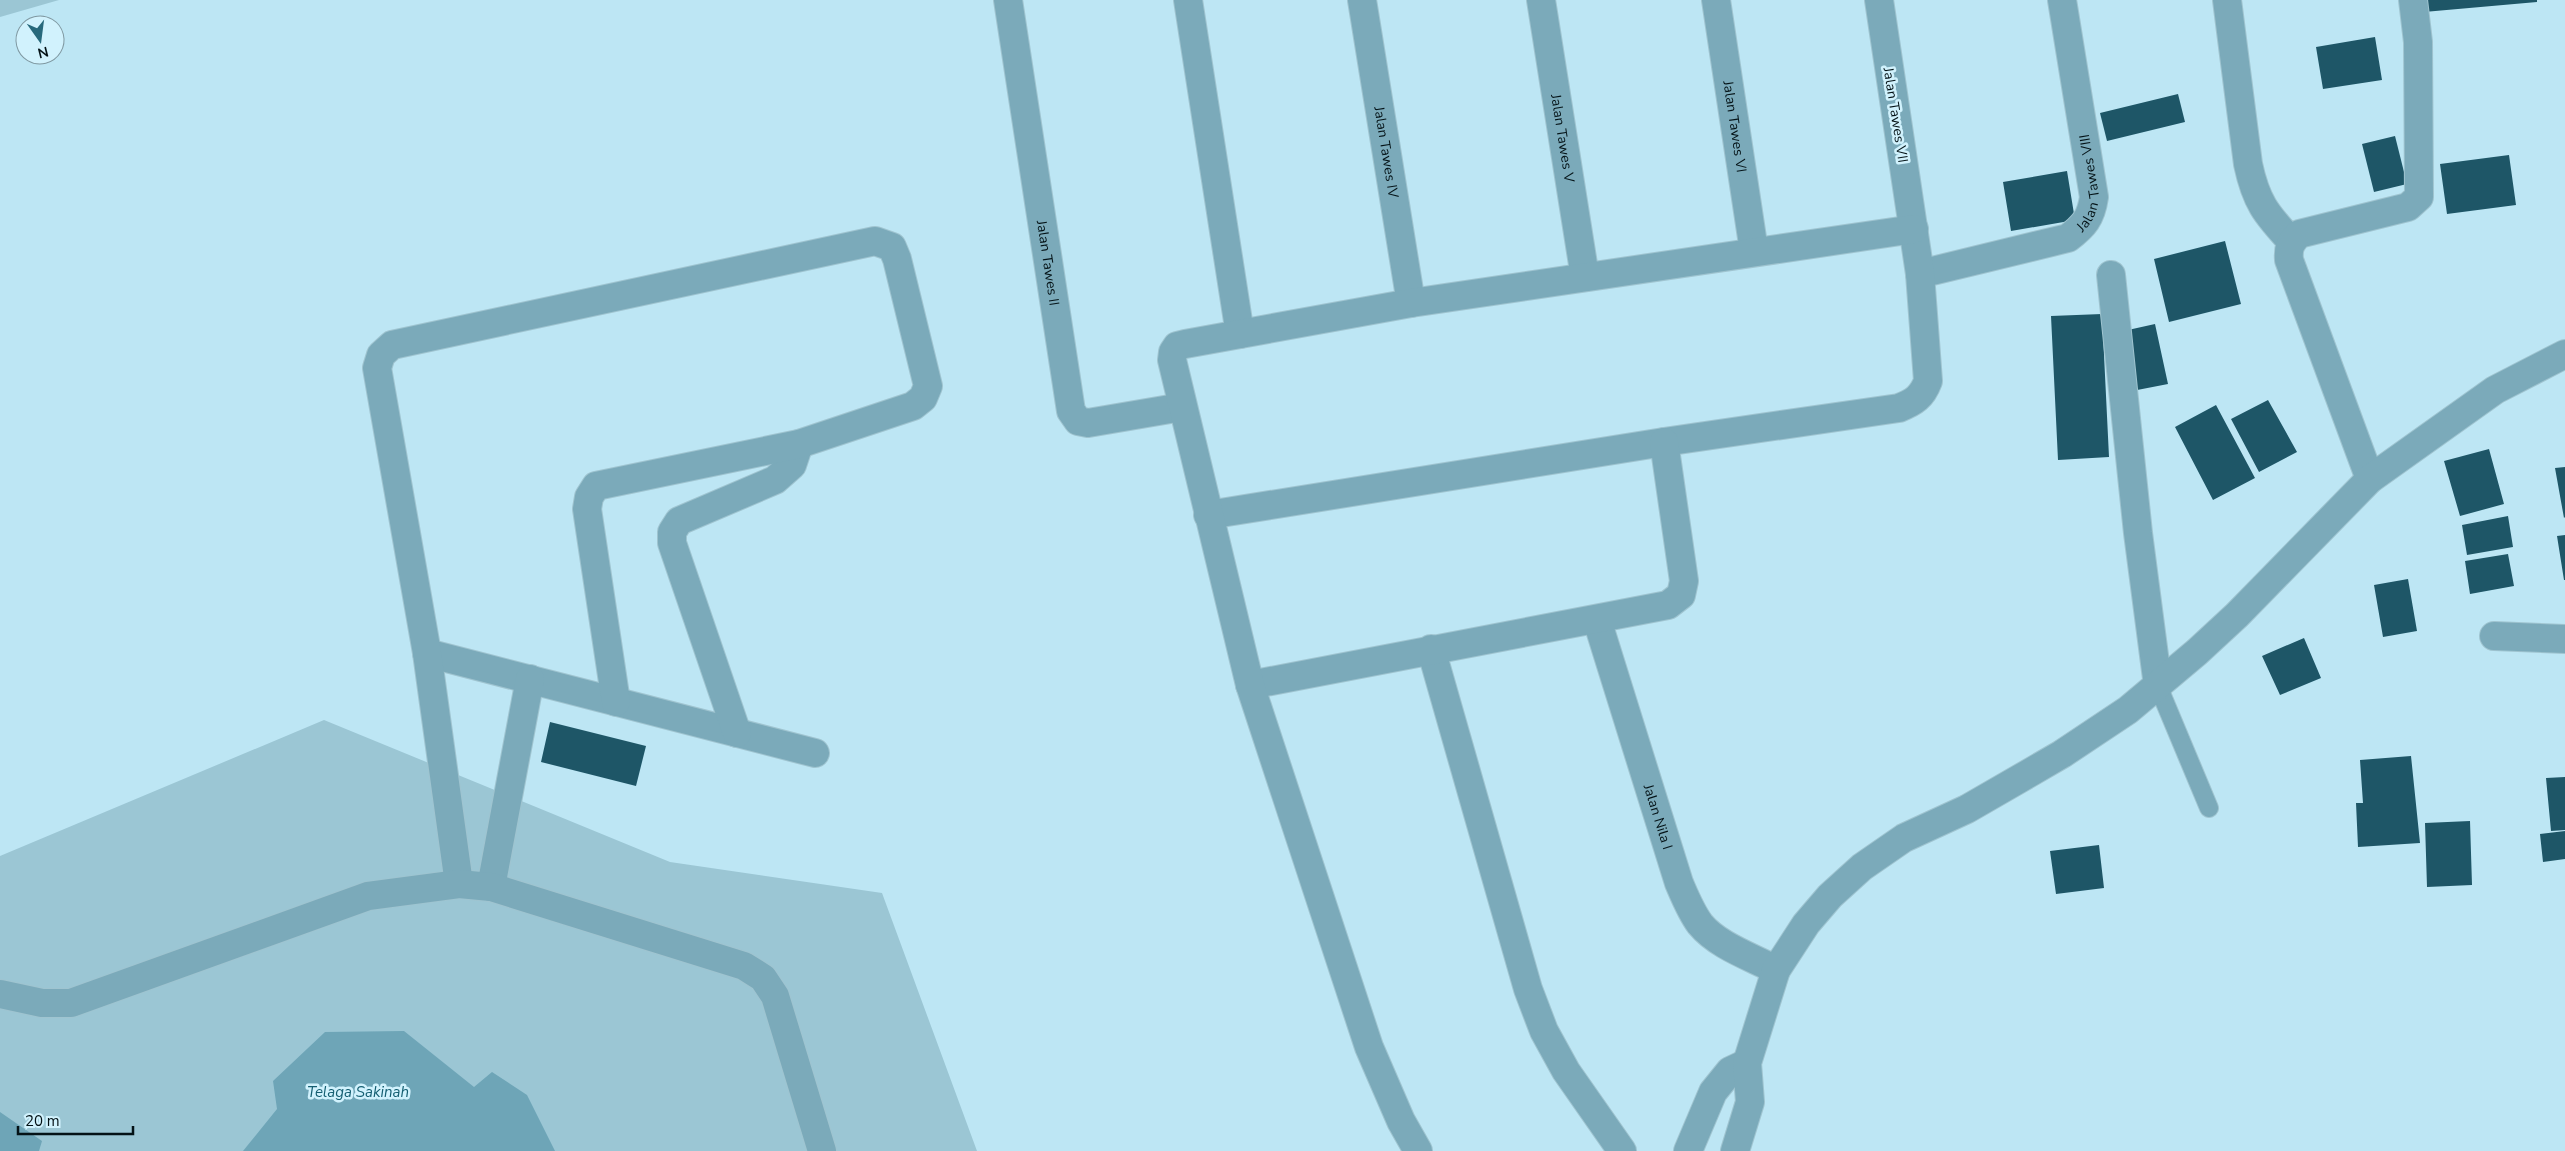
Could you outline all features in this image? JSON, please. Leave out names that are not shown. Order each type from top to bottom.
[{"type":"street","name":"Jalan Tawes II","points":[[1008,0],[1071,411],[1078,421],[1088,423],[1182,407]]},
{"type":"street","points":[[1188,0],[1240,334]]},
{"type":"street","name":"Jalan Tawes IV","points":[[1362,0],[1411,303]]},
{"type":"street","name":"Jalan Tawes V","points":[[1540,0],[1585,277]]},
{"type":"street","name":"Jalan Tawes VI","points":[[1716,0],[1754,251]]},
{"type":"street","name":"Jalan Tawes VII","points":[[1664,442],[1898,408],[1915,402],[1924,392],[1928,380],[1920,274],[1879,0]]},
{"type":"street","name":"Jalan Tawes VIII","points":[[1920,274],[2068,238],[2086,224],[2092,212],[2094,198],[2062,0]]},
{"type":"street","points":[[2227,0],[2248,164],[2253,189],[2265,212],[2291,242]]},
{"type":"street","points":[[2370,479],[2289,260],[2288,249],[2291,242],[2299,234],[2408,207],[2420,197],[2418,42],[2414,0]]},
{"type":"street","points":[[1418,1151],[1397,1113],[1369,1047],[1250,685],[1182,407],[1173,352],[1178,346],[1185,344],[1411,303],[1754,251],[1914,229]]},
{"type":"street","points":[[459,884],[426,652],[377,368],[381,355],[392,345],[875,241],[892,247],[898,259],[928,386],[923,398],[913,406],[799,444],[596,486],[589,496],[587,509],[616,702]]},
{"type":"street","points":[[2111,275],[2138,532],[2158,686]]},
{"type":"street","points":[[1735,1151],[1750,1102],[1747,1063],[1776,970],[1806,924],[1830,896],[1862,867],[1904,838],[1967,809],[2062,754],[2128,710],[2158,686],[2236,615],[2370,479],[2495,390],[2565,354]]},
{"type":"street","points":[[1208,515],[1664,442],[1684,581],[1681,595],[1668,605],[1250,685]]},
{"type":"street","points":[[737,733],[672,543],[672,532],[679,520],[775,480],[792,465],[799,444]]},
{"type":"street","name":"Jalan Nila I","points":[[1597,620],[1679,883],[1689,905],[1701,924],[1720,941],[1776,970]]},
{"type":"street","points":[[2494,636],[2565,639]]},
{"type":"street","points":[[1431,649],[1528,989],[1541,1022],[1566,1071],[1622,1151]]},
{"type":"street","points":[[426,652],[815,753]]},
{"type":"street","points":[[491,886],[530,679]]},
{"type":"street","points":[[0,994],[42,1003],[71,1003],[368,896],[459,884],[491,886],[744,966],[763,978],[775,996],[822,1151]]},
{"type":"street","points":[[1688,1151],[1713,1092],[1730,1071],[1747,1063]]},
{"type":"lane","points":[[2158,686],[2209,808]]},
{"type":"shaded area","points":[[0,0],[59,0],[0,17]]},
{"type":"shaded area","points":[[324,720],[670,862],[882,893],[977,1151],[0,1151],[0,856]]},
{"type":"water","name":"Telaga Sakinah","points":[[404,1031],[474,1087],[492,1072],[527,1095],[555,1151],[243,1151],[277,1109],[273,1081],[325,1032]]},
{"type":"water","points":[[0,1112],[42,1141],[39,1151],[0,1151]]},
{"type":"building","points":[[2423,0],[2537,0],[2537,2],[2424,12]]},
{"type":"building","points":[[2375,37],[2382,80],[2323,89],[2316,47]]},
{"type":"building","points":[[2178,94],[2185,122],[2107,141],[2100,113]]},
{"type":"building","points":[[2395,136],[2407,184],[2374,192],[2362,144]]},
{"type":"building","points":[[2509,155],[2516,205],[2447,214],[2440,164]]},
{"type":"building","points":[[2067,171],[2075,220],[2011,231],[2003,182]]},
{"type":"building","points":[[2225,241],[2241,304],[2169,322],[2154,259]]},
{"type":"building","points":[[2102,314],[2109,457],[2058,460],[2051,316]]},
{"type":"building","points":[[2155,324],[2168,384],[2132,391],[2119,332]]},
{"type":"building","points":[[2268,400],[2297,452],[2259,472],[2231,419]]},
{"type":"building","points":[[2216,405],[2255,478],[2213,500],[2175,427]]},
{"type":"building","points":[[2489,449],[2504,504],[2460,516],[2444,461]]},
{"type":"building","points":[[2565,467],[2565,517],[2564,518],[2555,468]]},
{"type":"building","points":[[2508,516],[2513,547],[2467,555],[2462,525]]},
{"type":"building","points":[[2565,535],[2565,580],[2564,580],[2557,536]]},
{"type":"building","points":[[2508,554],[2514,586],[2470,594],[2465,561]]},
{"type":"building","points":[[2408,579],[2417,631],[2383,637],[2374,585]]},
{"type":"building","points":[[2304,638],[2321,678],[2280,695],[2262,656]]},
{"type":"building","points":[[550,722],[646,746],[636,786],[541,762]]},
{"type":"building","points":[[2411,756],[2420,843],[2358,847],[2356,803],[2363,803],[2360,760]]},
{"type":"building","points":[[2565,777],[2565,830],[2551,831],[2546,778]]},
{"type":"building","points":[[2470,821],[2472,885],[2427,887],[2425,823]]},
{"type":"building","points":[[2565,831],[2565,859],[2543,862],[2540,834]]},
{"type":"building","points":[[2099,845],[2104,888],[2056,894],[2050,851]]}]
